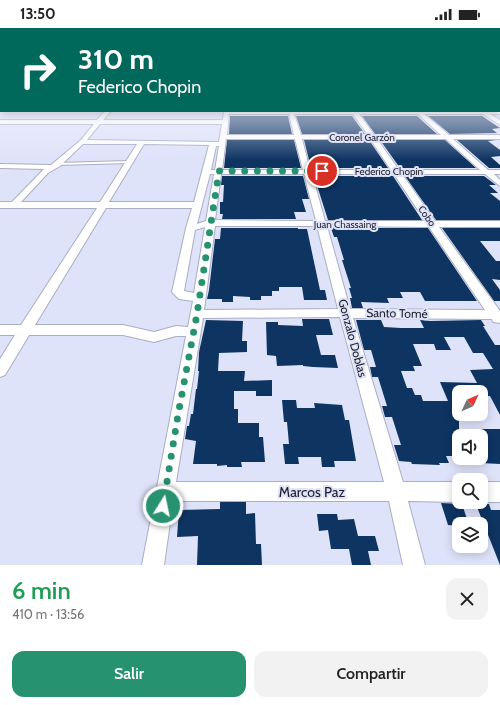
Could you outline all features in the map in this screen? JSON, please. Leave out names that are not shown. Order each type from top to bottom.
[{"type":"street","points":[[0,214],[45,171],[54,166],[83,140],[107,112]]},
{"type":"street","points":[[0,121],[98,122],[275,112]]},
{"type":"street","name":"Gonzalo Doblas","points":[[291,112],[345,313],[396,492],[414,565]]},
{"type":"street","name":"Cobo","points":[[356,112],[498,317]]},
{"type":"street","points":[[419,112],[500,184]]},
{"type":"street","points":[[484,112],[500,123]]},
{"type":"street","points":[[0,121],[9,115]]},
{"type":"street","points":[[153,565],[197,314],[215,199],[213,172],[226,115]]},
{"type":"street","name":"Coronel Garzón","points":[[83,140],[142,142],[219,141],[298,137],[500,137]]},
{"type":"street","points":[[0,371],[142,142]]},
{"type":"street","points":[[0,166],[54,166]]},
{"type":"street","points":[[199,298],[183,296],[178,292],[197,203],[213,172]]},
{"type":"street","name":"Federico Chopin","points":[[213,172],[500,172]]},
{"type":"street","points":[[8,205],[197,203],[215,199]]},
{"type":"street","name":"Juan Chassaing","points":[[191,228],[211,223],[500,224]]},
{"type":"street","name":"Santo Tomé","points":[[197,314],[345,313],[498,317]]},
{"type":"street","points":[[0,330],[122,330],[154,337],[176,330],[193,332]]},
{"type":"street","name":"Marcos Paz","points":[[166,491],[452,492]]},
{"type":"street","points":[[488,492],[500,492]]},
{"type":"lane","points":[[54,166],[129,162]]},
{"type":"building","points":[[230,116],[288,116],[292,134],[229,134]]},
{"type":"building","points":[[296,116],[352,116],[365,134],[302,134]]},
{"type":"building","points":[[362,116],[417,116],[437,134],[375,134]]},
{"type":"building","points":[[428,116],[482,116],[500,128],[492,129],[497,133],[450,134]]},
{"type":"building","points":[[227,140],[294,140],[301,168],[224,168]]},
{"type":"building","points":[[304,140],[369,140],[388,168],[311,168]]},
{"type":"building","points":[[380,140],[445,140],[476,168],[400,168]]},
{"type":"building","points":[[457,140],[496,140],[488,141],[500,150],[500,156],[491,157],[500,165],[500,168],[489,168]]},
{"type":"building","points":[[222,176],[303,176],[309,199],[302,199],[306,212],[294,212],[296,219],[222,219],[223,214],[220,214],[220,202],[223,202],[224,185],[221,185]]},
{"type":"building","points":[[314,176],[393,176],[422,220],[328,220]]},
{"type":"building","points":[[405,176],[484,176],[496,185],[489,185],[498,193],[490,193],[500,201],[500,220],[436,220]]},
{"type":"building","points":[[221,228],[307,229],[320,290],[325,290],[327,300],[304,300],[302,287],[279,287],[279,291],[272,291],[272,296],[261,296],[261,300],[250,300],[250,297],[233,296],[233,302],[222,302],[222,299],[207,299],[215,239],[220,239]]},
{"type":"building","points":[[331,228],[428,228],[477,301],[425,301],[420,292],[400,292],[403,298],[387,298],[389,303],[361,302],[363,308],[352,308],[350,298],[352,298],[349,288],[351,288],[342,260],[344,260],[337,237],[334,237]]},
{"type":"building","points":[[442,228],[500,228],[500,241],[480,241],[496,261],[500,261],[500,280],[492,279],[500,290],[500,301],[494,301]]},
{"type":"building","points":[[302,319],[329,319],[333,335],[316,335],[321,355],[335,355],[338,368],[303,365],[277,366],[276,356],[267,355],[266,322],[278,322],[278,325],[303,326]]},
{"type":"building","points":[[206,320],[243,321],[242,341],[247,341],[247,352],[219,353],[218,371],[245,371],[244,381],[272,380],[272,396],[256,396],[256,391],[234,391],[234,409],[238,409],[238,423],[259,423],[259,437],[263,437],[265,462],[241,462],[242,467],[227,467],[227,465],[217,466],[217,464],[193,464],[196,441],[185,439],[187,426],[189,426],[191,414],[193,414],[199,371],[199,352]]},
{"type":"building","points":[[356,320],[381,320],[384,327],[424,328],[420,320],[481,320],[495,345],[500,345],[500,415],[490,396],[488,396],[488,385],[452,385],[452,421],[459,421],[459,429],[452,429],[452,456],[446,456],[449,463],[439,463],[440,465],[412,464],[411,462],[399,461],[394,445],[401,445],[392,417],[385,417],[382,406],[387,406],[378,377],[372,377],[370,367],[376,367],[371,350],[364,350]],"holes":[[[444,337],[464,337],[473,353],[483,353],[493,369],[470,370],[477,383],[440,382],[448,401],[423,401],[421,395],[415,395],[412,388],[407,388],[401,371],[415,371],[413,366],[422,366],[413,344],[434,344],[436,350],[451,350]]]},
{"type":"building","points":[[282,400],[296,400],[297,408],[315,408],[314,403],[342,405],[345,420],[349,420],[356,461],[334,461],[335,467],[322,467],[321,457],[298,457],[299,464],[285,464],[283,444],[289,444],[287,422],[284,422]]},
{"type":"building","points":[[488,429],[500,429],[500,464],[488,463]]},
{"type":"building","points":[[220,502],[246,502],[246,514],[255,513],[256,544],[261,544],[262,565],[197,565],[198,536],[177,537],[179,510],[220,509]]},
{"type":"building","points":[[441,503],[452,504],[452,509],[464,509],[466,517],[452,517],[452,525],[448,525]]},
{"type":"building","points":[[488,504],[491,510],[500,510],[500,565],[488,535],[488,517],[481,517],[478,509],[488,509]]},
{"type":"building","points":[[317,514],[337,514],[338,520],[354,519],[358,536],[375,536],[379,551],[368,551],[371,565],[352,565],[349,549],[331,549],[328,530],[319,531]]},
{"type":"route","points":[[163,506],[197,314],[219,171],[322,171]]}]
